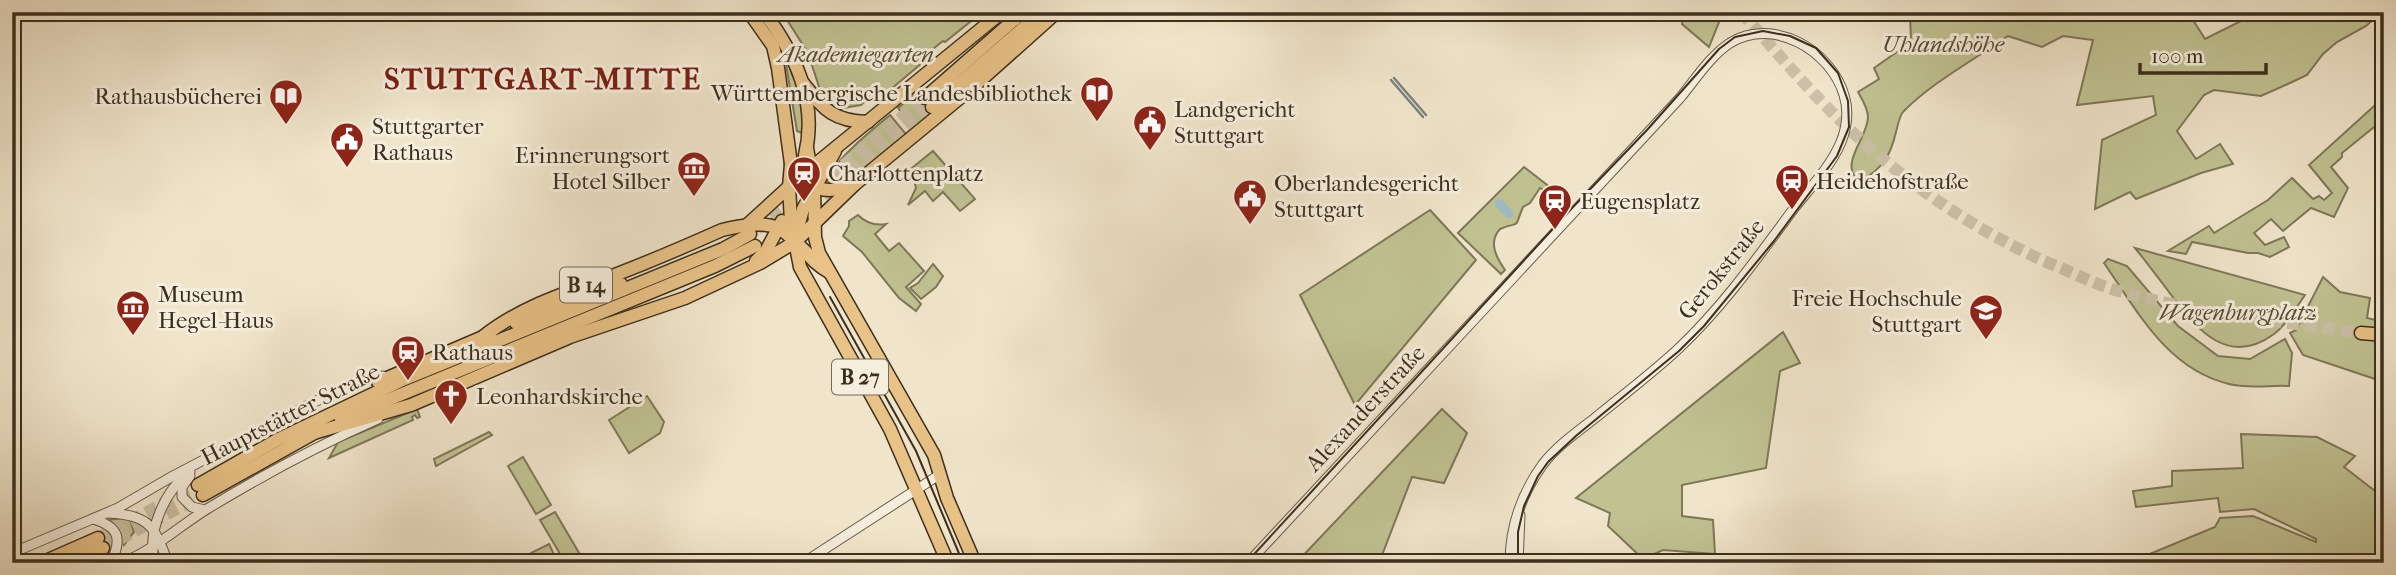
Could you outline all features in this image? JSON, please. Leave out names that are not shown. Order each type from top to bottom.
[{"type":"main road","name":"B 27","points":[[749,12],[773,46],[780,79],[791,164],[790,205],[800,267],[890,429],[948,563]]},
{"type":"main road","name":"B 27","points":[[764,12],[786,42],[803,83],[807,142],[814,187],[814,225],[819,253],[923,435],[975,563]]},
{"type":"main road","points":[[868,122],[1002,12]]},
{"type":"main road","points":[[1023,12],[929,103],[1042,12]]},
{"type":"main road","name":"B 14","points":[[484,336],[504,320],[554,296],[670,254],[722,230],[752,246],[795,243],[855,184],[964,94],[1057,12]]},
{"type":"main road","name":"B 27","points":[[803,83],[828,112],[845,120],[868,122]]},
{"type":"main road","name":"B 27","points":[[752,246],[779,228],[811,173],[868,122]]},
{"type":"main road","points":[[788,137],[807,142]]},
{"type":"main road","points":[[791,164],[811,173],[833,189]]},
{"type":"main road","name":"B 14","points":[[752,246],[789,187],[811,173]]},
{"type":"main road","name":"B 14","points":[[814,187],[833,189],[855,184]]},
{"type":"main road","name":"B 27","points":[[795,243],[798,223],[814,187]]},
{"type":"main road","name":"B 14","points":[[310,434],[339,428],[411,405],[570,337],[676,301],[752,246],[766,225],[779,228]]},
{"type":"main road","points":[[779,228],[815,264],[830,272]]},
{"type":"main road","name":"Hauptstätter Straße","points":[[752,246],[715,266],[425,383],[310,434],[200,490],[277,440],[400,381],[723,249],[752,246]]},
{"type":"main road","name":"B 14","points":[[346,406],[359,391],[484,336],[583,296],[631,280],[641,283]]},
{"type":"main road","points":[[815,295],[823,284],[828,282],[836,285]]},
{"type":"main road","name":"B 14","points":[[570,337],[602,312]]},
{"type":"main road","points":[[2361,333],[2384,335]]},
{"type":"main road","points":[[41,563],[101,543],[69,563]]},
{"type":"street","name":"Gerokstraße","points":[[1509,281],[1680,98],[1715,56],[1735,40],[1757,34],[1776,35],[1802,44],[1820,55],[1835,74],[1846,100],[1846,125],[1840,144],[1827,164],[1713,313],[1677,350],[1546,461],[1536,475],[1513,525],[1510,563]]},
{"type":"street","name":"Alexanderstraße","points":[[1248,563],[1509,281]]},
{"type":"street","points":[[12,553],[107,513],[330,395],[367,379],[395,374]]},
{"type":"street","points":[[121,563],[285,463],[391,412],[425,383]]},
{"type":"street","points":[[202,461],[186,481],[181,493],[185,502],[192,507],[205,510]]},
{"type":"street","points":[[155,563],[152,546],[154,532],[163,507],[176,485],[202,461]]},
{"type":"street","points":[[803,563],[939,475]]},
{"type":"street","name":"Gerokstraße","points":[[1518,563],[1520,509]]},
{"type":"street","points":[[107,513],[139,518],[147,523],[161,541],[169,563]]},
{"type":"street","points":[[93,519],[110,527],[118,537],[119,544],[111,563]]},
{"type":"street","points":[[142,552],[155,563]]},
{"type":"green space","name":"Akademiegarten","points":[[782,12],[987,12],[923,57],[922,63],[884,95],[878,89],[861,105],[843,108],[838,112],[822,96],[808,53]]},
{"type":"green space","points":[[1684,12],[1723,12],[1709,47],[1682,24]]},
{"type":"green space","name":"Uhlandshöhe","points":[[1910,12],[2188,12],[2205,39],[2259,12],[2382,12],[2366,26],[2337,42],[2323,54],[2307,75],[2290,83],[2261,96],[2214,90],[2204,95],[2177,131],[2196,159],[2220,144],[2233,164],[2201,173],[2136,199],[2130,192],[2095,209],[2102,140],[2156,115],[2153,96],[2077,105],[2093,40],[2063,36],[2042,47],[2008,36],[1940,82],[1903,112],[1888,156],[1874,172],[1860,182],[1854,175],[1852,160],[1868,117],[1858,92],[1879,79],[1874,68],[1911,42]]},
{"type":"green space","points":[[779,40],[798,84],[804,130],[802,133],[797,131],[786,64],[777,41]]},
{"type":"green space","points":[[919,91],[937,113],[916,131],[898,108]]},
{"type":"green space","points":[[2384,97],[2384,119],[2342,153],[2342,157],[2331,167],[2348,188],[2334,217],[2311,208],[2283,231],[2271,219],[2254,233],[2265,245],[2284,237],[2289,247],[2270,257],[2192,242],[2186,254],[2168,251],[2209,226],[2214,233],[2268,200],[2292,178],[2313,199],[2319,196],[2324,200],[2332,193],[2309,165]]},
{"type":"green space","points":[[890,115],[909,138],[862,178],[831,185],[827,176],[834,167]]},
{"type":"green space","points":[[933,151],[975,199],[960,211],[943,192],[933,201],[925,191],[908,205],[916,188],[914,180],[907,172]]},
{"type":"green space","points":[[1524,167],[1560,195],[1559,199],[1540,188],[1530,203],[1523,207],[1516,224],[1500,229],[1496,234],[1496,255],[1505,270],[1501,274],[1458,233]]},
{"type":"green space","points":[[1430,210],[1476,260],[1355,405],[1300,295]]},
{"type":"green space","points":[[858,215],[871,223],[886,224],[875,234],[889,251],[899,243],[924,271],[906,287],[921,304],[916,311],[899,298],[862,252],[843,236],[849,221]]},
{"type":"green space","name":"Wagenburgplatz","points":[[2135,248],[2305,295],[2274,334],[2258,343],[2243,347],[2229,346],[2204,332],[2193,321]]},
{"type":"green space","points":[[2108,259],[2127,266],[2178,326],[2218,356],[2250,359],[2285,339],[2292,353],[2289,386],[2251,387],[2229,384],[2207,377],[2188,366],[2171,352],[2142,319],[2104,263]]},
{"type":"green space","points":[[933,264],[943,276],[936,287],[921,299],[910,288],[918,283]]},
{"type":"green space","points":[[2323,277],[2340,292],[2370,298],[2367,318],[2384,322],[2384,382],[2303,355],[2290,333],[2296,330]]},
{"type":"green space","points":[[1783,332],[1800,363],[1780,371],[1766,468],[1682,485],[1682,516],[1713,520],[1715,554],[1663,550],[1643,559],[1608,526],[1610,513],[1576,498]]},
{"type":"green space","points":[[647,396],[664,422],[660,433],[629,453],[609,420]]},
{"type":"green space","points":[[417,409],[420,417],[415,415],[413,420],[329,458],[338,442]]},
{"type":"green space","points":[[1442,409],[1467,433],[1444,483],[1412,477],[1381,563],[1296,563]]},
{"type":"green space","points":[[489,432],[492,435],[436,466],[434,459]]},
{"type":"green space","points":[[2241,434],[2317,437],[2355,456],[2344,467],[2384,498],[2384,563],[2128,563],[2215,527],[2220,518],[2253,516],[2316,542],[2316,539],[2254,509],[2220,512],[2218,498],[2136,507],[2133,491],[2172,486],[2172,471],[2243,468]]},
{"type":"green space","points":[[523,457],[551,505],[536,514],[508,466]]},
{"type":"green space","points":[[555,512],[585,563],[559,563],[563,559],[540,520]]},
{"type":"green space","points":[[129,517],[134,532],[124,545],[117,527],[107,520]]},
{"type":"green space","points":[[549,544],[558,563],[515,563],[533,561],[531,553]]},
{"type":"waterway","points":[[1394,78],[1426,115]]},
{"type":"waterway","points":[[1391,80],[1423,117]]},
{"type":"waterway","points":[[1499,203],[1509,214]]},
{"type":"tunnel","points":[[1741,12],[1819,99],[1872,150],[1929,195],[2023,251],[2100,285],[2145,298],[2238,316],[2361,333]]},
{"type":"tunnel","points":[[757,229],[835,172],[925,98]]},
{"type":"tunnel","points":[[809,207],[932,107]]},
{"type":"tunnel","points":[[98,538],[198,485]]},
{"type":"tunnel","points":[[103,548],[203,495]]},
{"type":"tram line","points":[[1246,563],[1719,49],[1735,37],[1763,31],[1790,36],[1816,48],[1838,73],[1848,101],[1849,127],[1837,156],[1774,241],[1704,326],[1679,351],[1548,462],[1524,506],[1518,532],[1518,563]]},
{"type":"tram line","points":[[830,297],[916,451],[963,563]]},
{"type":"place","name":"Württembergische Landesbibliothek","points":[[1097,123]]},
{"type":"place","name":"Rathausbücherei","points":[[286,126]]},
{"type":"place","name":"Landgericht Stuttgart","points":[[1150,152]]},
{"type":"place","name":"Stuttgarter Rathaus","points":[[347,169]]},
{"type":"place","name":"Erinnerungsort Hotel Silber","points":[[694,198]]},
{"type":"place","name":"Charlottenplatz","points":[[804,203]]},
{"type":"place","name":"Heidehofstraße","points":[[1792,211]]},
{"type":"place","name":"Oberlandesgericht Stuttgart","points":[[1250,226]]},
{"type":"place","name":"Eugensplatz","points":[[1555,231]]},
{"type":"place","name":"Museum Hegel-Haus","points":[[133,337]]},
{"type":"place","name":"Freie Hochschule Stuttgart","points":[[1986,341]]},
{"type":"place","name":"Rathaus","points":[[408,382]]},
{"type":"place","name":"Leonhardskirche","points":[[451,426]]},
{"type":"district","name":"STUTTGART-MITTE","points":[[543,79]]}]
